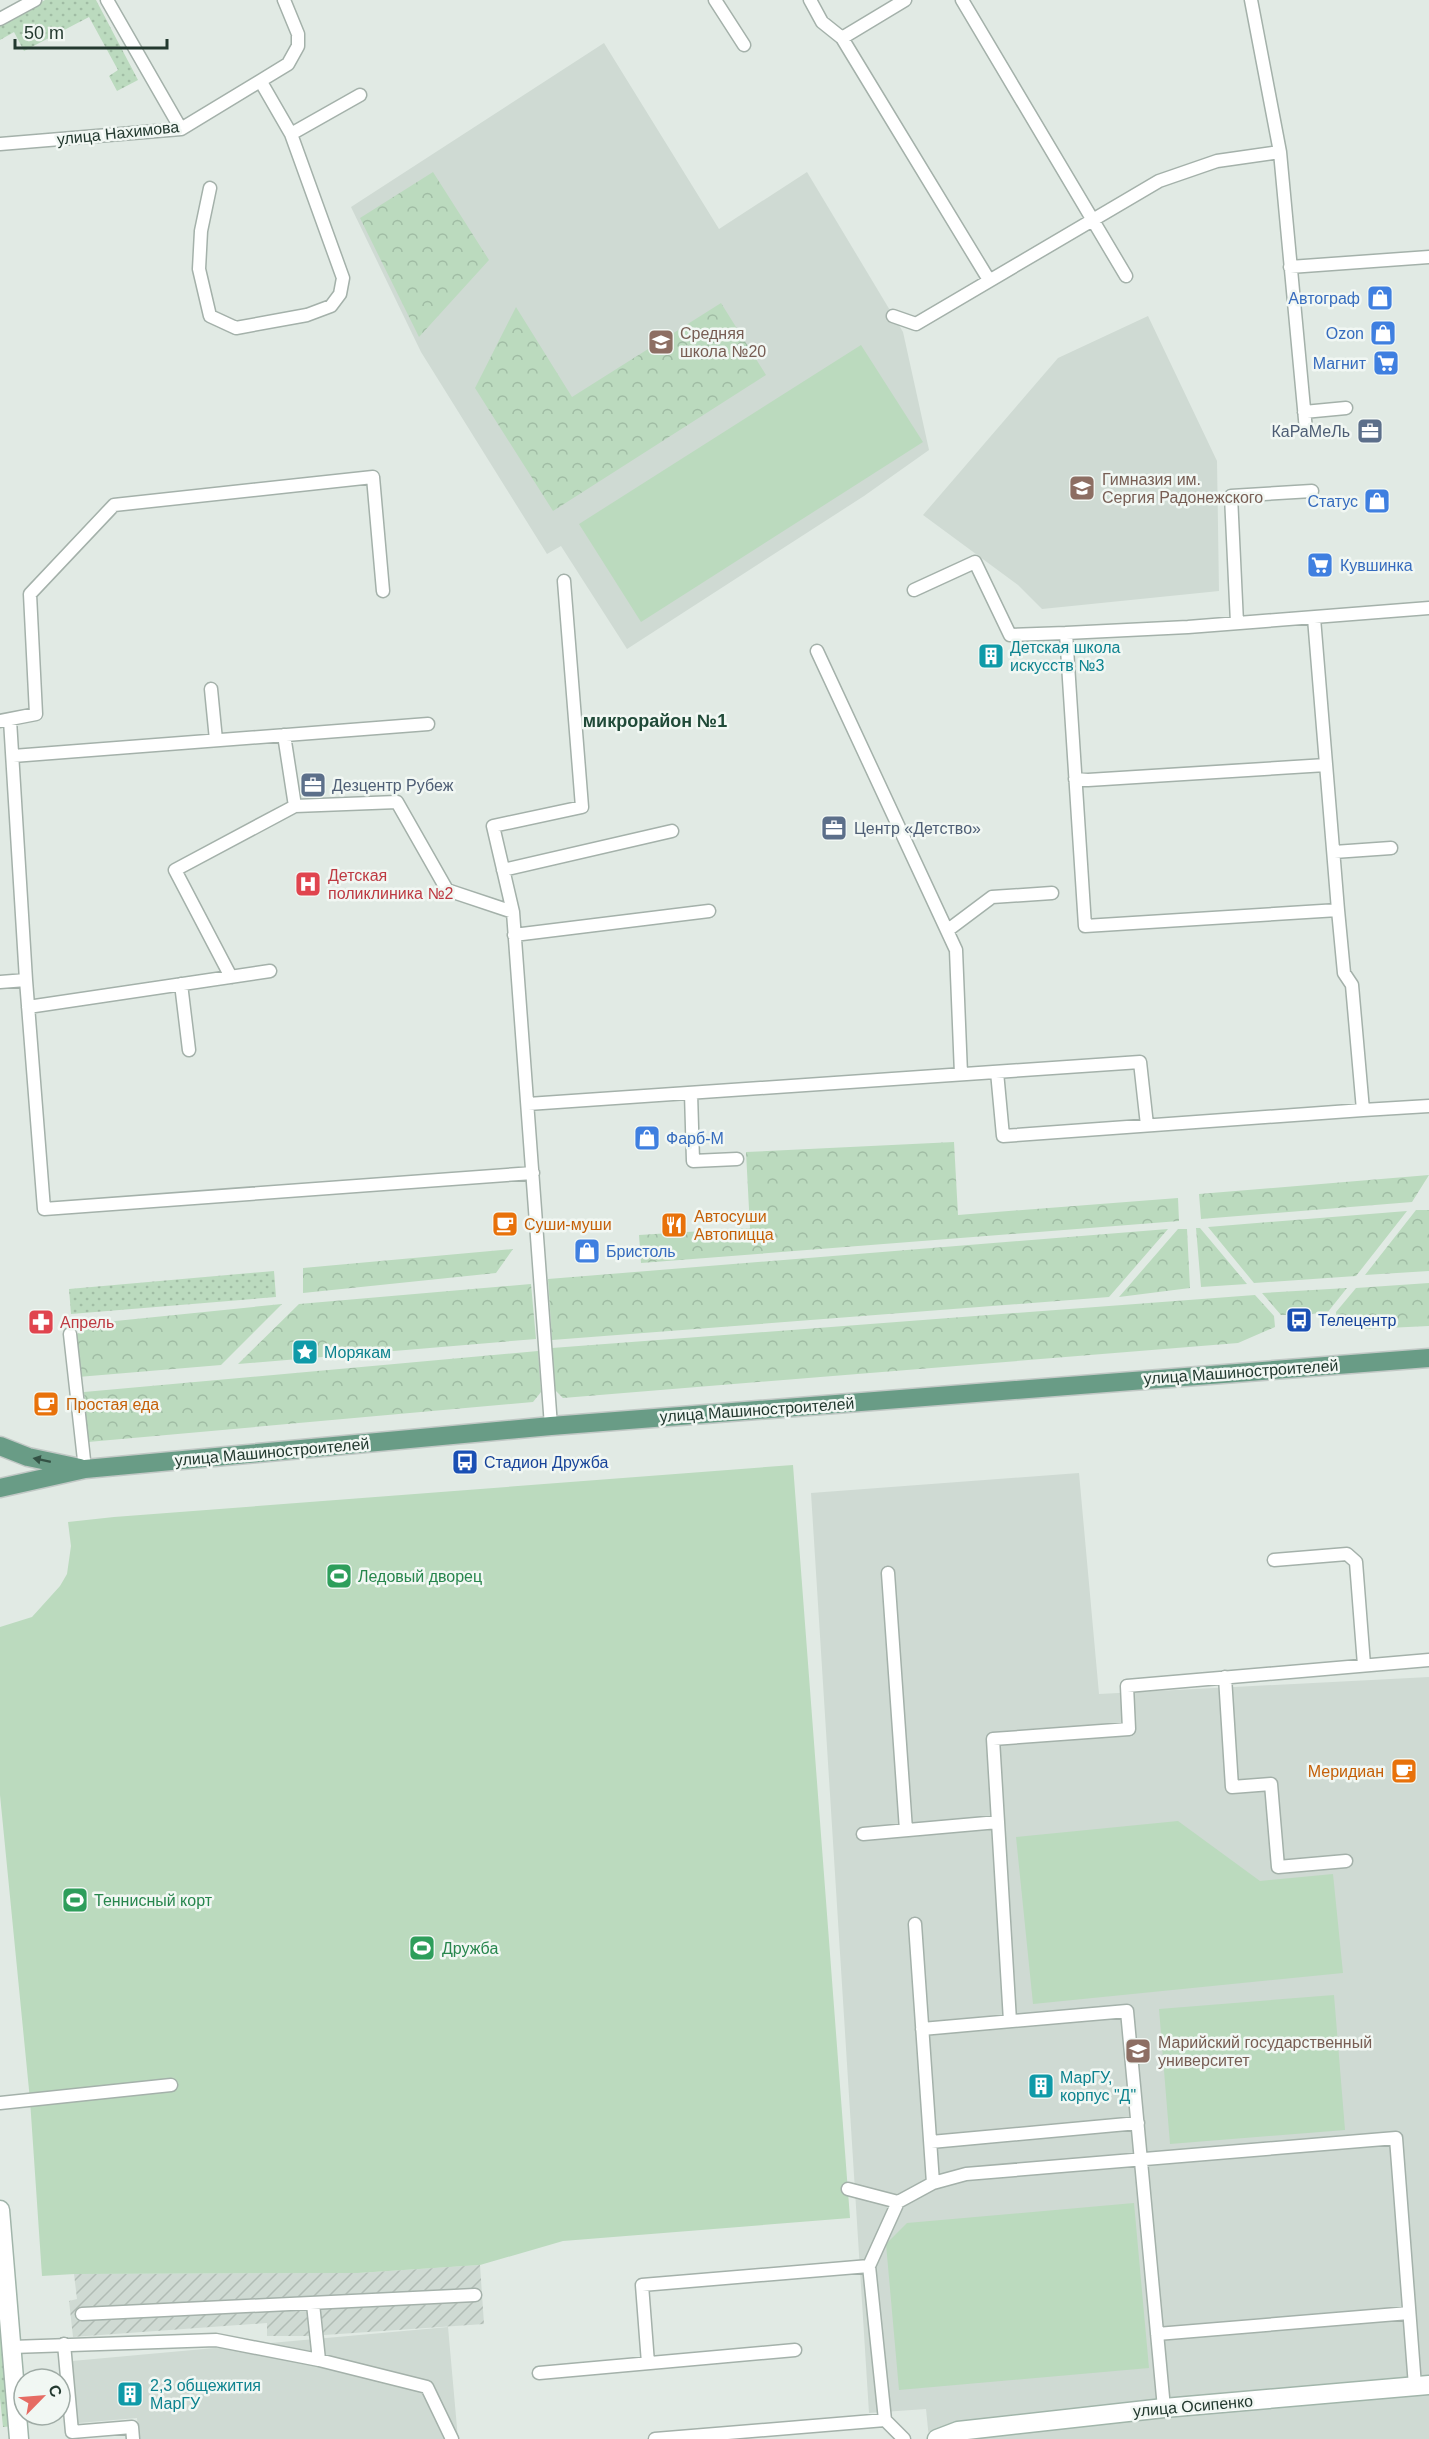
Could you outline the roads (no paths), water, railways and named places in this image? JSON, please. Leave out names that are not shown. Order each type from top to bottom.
[{"type":"main road","name":"улица Машиностроителей","points":[[0,1488],[85,1469],[550,1426],[1429,1358]]},
{"type":"main road","name":"улица Машиностроителей","points":[[0,1446],[27,1457],[85,1469]]},
{"type":"street","points":[[0,2210],[19,2439]]},
{"type":"street","name":"улица Осипенко","points":[[937,2439],[958,2431],[1164,2408],[1422,2386]]},
{"type":"lane","points":[[0,19],[35,0]]},
{"type":"lane","points":[[107,0],[181,129]]},
{"type":"lane","name":"улица Нахимова","points":[[0,144],[181,129],[288,64],[298,46],[298,34],[284,0]]},
{"type":"lane","points":[[715,0],[744,45]]},
{"type":"lane","points":[[810,0],[822,22],[842,38],[989,280]]},
{"type":"lane","points":[[842,38],[905,0]]},
{"type":"lane","points":[[962,0],[1126,276]]},
{"type":"lane","points":[[1251,0],[1280,152],[1305,430]]},
{"type":"lane","points":[[210,188],[201,231],[199,269],[210,316],[236,328],[307,315],[331,306],[340,294],[343,278],[291,134],[261,82]]},
{"type":"lane","points":[[291,134],[360,95]]},
{"type":"lane","points":[[893,316],[916,324],[1169,178],[1217,161],[1280,152]]},
{"type":"lane","points":[[1290,267],[1429,257]]},
{"type":"lane","points":[[1304,412],[1346,408]]},
{"type":"lane","points":[[383,591],[374,477],[114,506],[30,594],[36,714],[5,720],[13,756],[26,980],[44,1209],[532,1173]]},
{"type":"lane","points":[[1237,623],[1231,496],[1312,491]]},
{"type":"lane","points":[[914,590],[975,561],[1011,635],[1237,623],[1429,609]]},
{"type":"lane","points":[[550,1426],[513,912],[493,826],[582,807],[564,581]]},
{"type":"lane","points":[[1314,618],[1344,973],[1352,986],[1363,1110]]},
{"type":"lane","points":[[1066,633],[1085,926],[1338,910]]},
{"type":"lane","points":[[817,651],[956,950],[961,1074]]},
{"type":"lane","points":[[211,688],[216,740]]},
{"type":"lane","points":[[13,756],[428,724]]},
{"type":"lane","points":[[284,735],[295,806]]},
{"type":"lane","points":[[1075,779],[1326,765]]},
{"type":"lane","points":[[231,977],[175,870],[295,806],[397,802],[447,890],[513,912]]},
{"type":"lane","points":[[503,870],[672,831]]},
{"type":"lane","points":[[1334,852],[1391,848]]},
{"type":"lane","points":[[948,930],[992,897],[1052,893]]},
{"type":"lane","points":[[514,934],[709,911]]},
{"type":"lane","points":[[28,1007],[270,971]]},
{"type":"lane","points":[[0,982],[26,980]]},
{"type":"lane","points":[[181,984],[189,1050]]},
{"type":"lane","points":[[528,1104],[1140,1062],[1147,1125]]},
{"type":"lane","points":[[997,1072],[1003,1136],[1429,1106]]},
{"type":"lane","points":[[691,1093],[693,1161],[737,1159]]},
{"type":"lane","points":[[70,1334],[85,1469]]},
{"type":"lane","points":[[1274,1560],[1347,1554],[1356,1562],[1364,1665]]},
{"type":"lane","points":[[888,1573],[906,1830]]},
{"type":"lane","points":[[1010,2021],[993,1739],[1130,1729],[1127,1686],[1429,1659]]},
{"type":"lane","points":[[1225,1677],[1232,1787],[1271,1784],[1278,1867],[1346,1861]]},
{"type":"lane","points":[[863,1834],[999,1822]]},
{"type":"lane","points":[[915,1923],[933,2183]]},
{"type":"lane","points":[[922,2029],[1127,2011],[1164,2408]]},
{"type":"lane","points":[[0,2103],[171,2085]]},
{"type":"lane","points":[[931,2142],[1138,2123]]},
{"type":"lane","points":[[904,2439],[885,2420],[869,2266],[898,2202],[933,2183],[966,2174],[1396,2138],[1409,2313],[1422,2386]]},
{"type":"lane","points":[[848,2189],[898,2202]]},
{"type":"lane","points":[[648,2363],[642,2285],[869,2266]]},
{"type":"lane","points":[[82,2314],[475,2295]]},
{"type":"lane","points":[[314,2304],[319,2360]]},
{"type":"lane","points":[[1157,2334],[1409,2313]]},
{"type":"lane","points":[[12,2347],[216,2340],[319,2360],[427,2387],[452,2439]]},
{"type":"lane","points":[[64,2344],[72,2432],[132,2427],[133,2439]]},
{"type":"lane","points":[[539,2373],[795,2350]]},
{"type":"lane","points":[[655,2439],[885,2420]]},
{"type":"place","name":"Автограф","points":[[1380,298]]},
{"type":"place","name":"Ozon","points":[[1383,333]]},
{"type":"place","name":"Средняя школа №20","points":[[661,342]]},
{"type":"place","name":"Магнит","points":[[1386,363]]},
{"type":"place","name":"КаРаМеЛь","points":[[1370,431]]},
{"type":"place","name":"Гимназия им. Сергия Радонежского","points":[[1082,488]]},
{"type":"place","name":"Статус","points":[[1377,501]]},
{"type":"place","name":"Кувшинка","points":[[1320,565]]},
{"type":"place","name":"Детская школа искусств №3","points":[[991,656]]},
{"type":"place","name":"Дезцентр Рубеж","points":[[313,785]]},
{"type":"place","name":"Центр «Детство»","points":[[834,828]]},
{"type":"place","name":"Детская поликлиника №2","points":[[308,884]]},
{"type":"place","name":"Фарб-М","points":[[647,1138]]},
{"type":"place","name":"Суши-муши","points":[[505,1224]]},
{"type":"place","name":"Автосуши Автопицца","points":[[674,1225]]},
{"type":"place","name":"Бристоль","points":[[587,1251]]},
{"type":"place","name":"Телецентр","points":[[1299,1320]]},
{"type":"place","name":"Апрель","points":[[41,1322]]},
{"type":"place","name":"Морякам","points":[[305,1352]]},
{"type":"place","name":"Простая еда","points":[[46,1404]]},
{"type":"place","name":"Стадион Дружба","points":[[465,1462]]},
{"type":"place","name":"Ледовый дворец","points":[[339,1576]]},
{"type":"place","name":"Меридиан","points":[[1404,1771]]},
{"type":"place","name":"Теннисный корт","points":[[75,1900]]},
{"type":"place","name":"Дружба","points":[[422,1948]]},
{"type":"place","name":"Марийский государственный университет","points":[[1138,2051]]},
{"type":"place","name":"МарГУ, корпус \"Д\"","points":[[1041,2086]]},
{"type":"place","name":"2,3 общежития МарГУ","points":[[130,2394]]},
{"type":"district","name":"микрорайон №1","points":[[655,721]]}]
